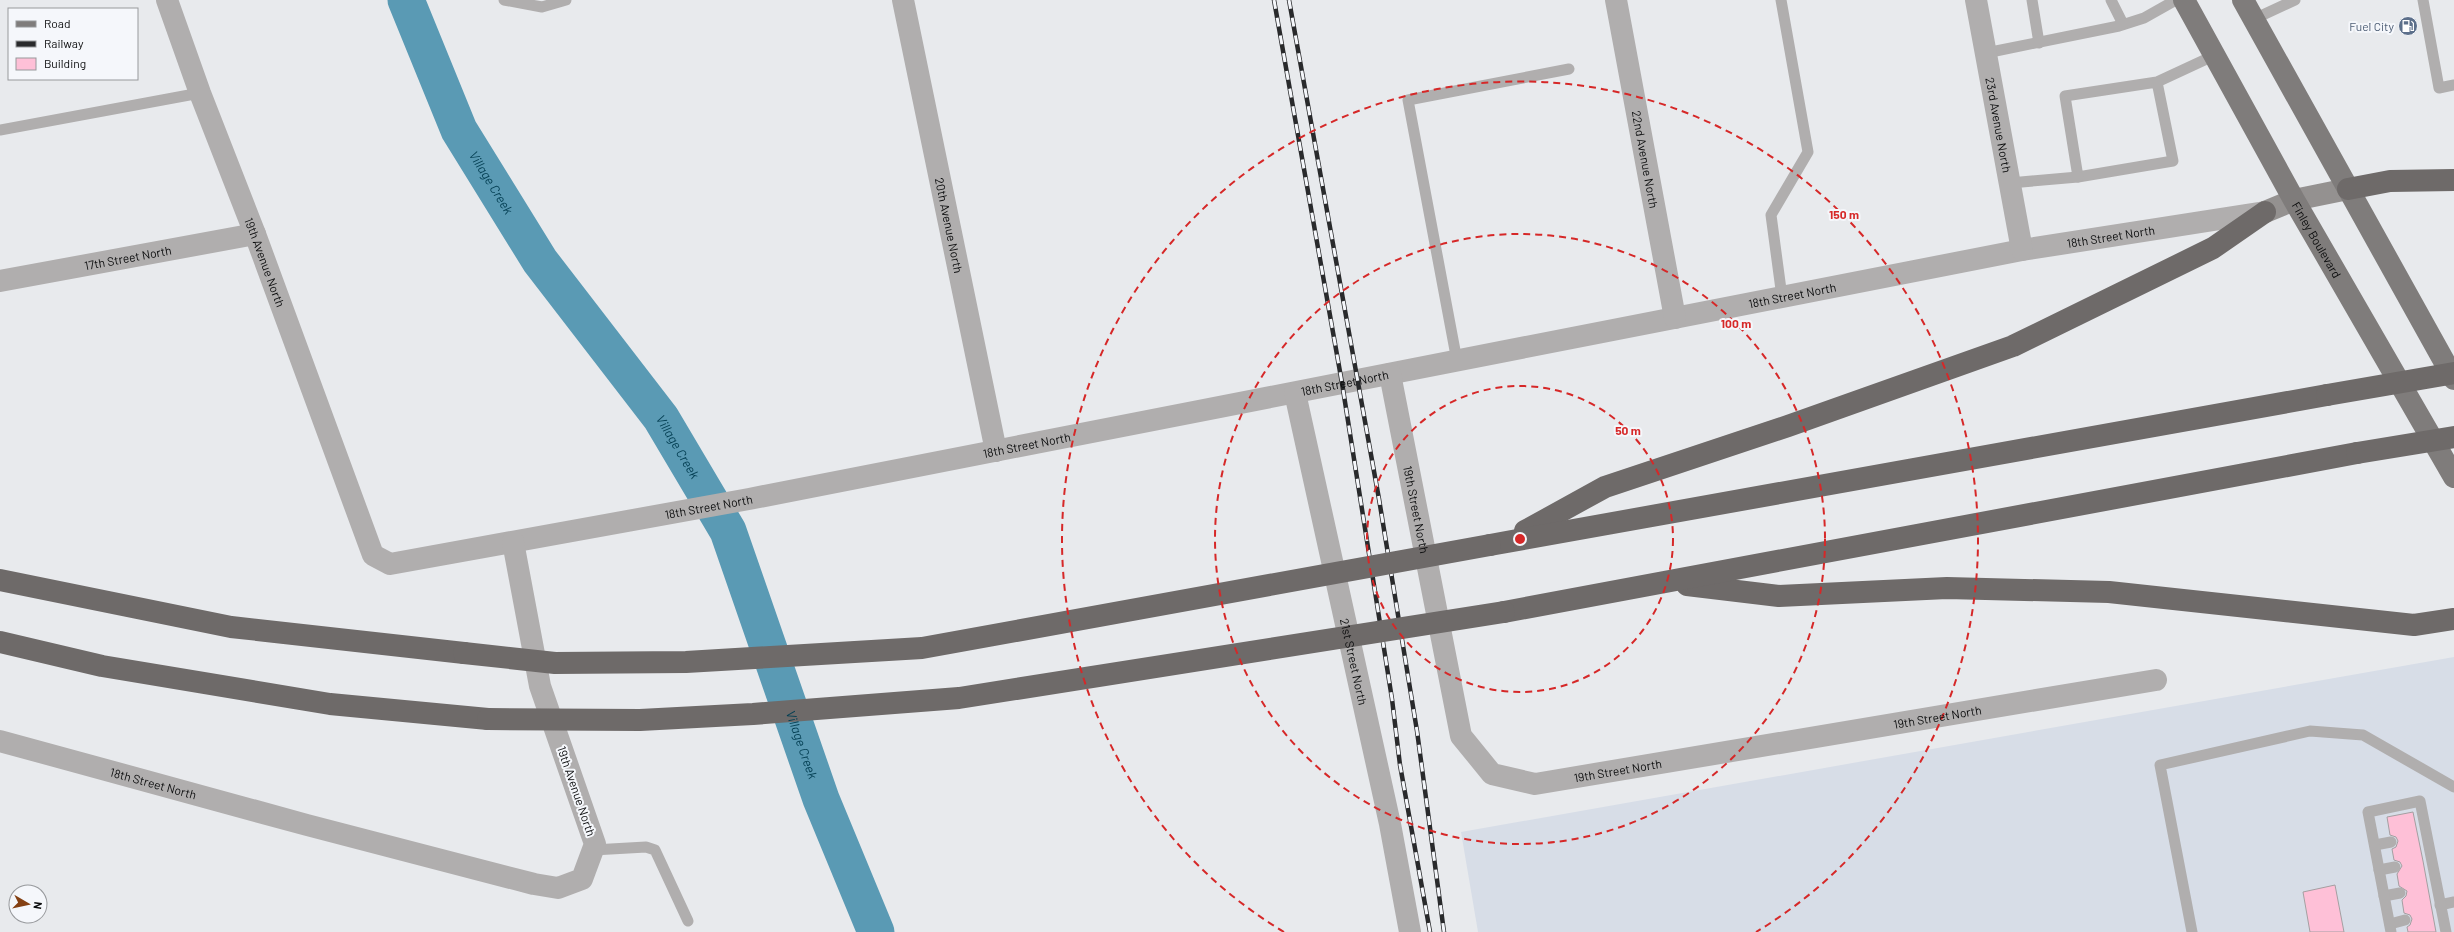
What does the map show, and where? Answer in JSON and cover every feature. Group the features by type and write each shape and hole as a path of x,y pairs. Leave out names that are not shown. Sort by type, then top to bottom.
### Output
{"highway":[{"path":"2348,189 2390,181 2454,180"},
{"path":"1500,542 1605,487 1788,426 2013,346 2213,248 2265,212"},
{"path":"0,580 231,628 555,663 656,662 922,648 1500,542 2454,373"},
{"path":"0,642 102,666 330,704 488,719 640,720 753,714 959,698 1504,612 2357,453 2454,437"},
{"path":"1666,582 1779,596 1947,588 2109,592 2414,625 2454,619"}],"main road":[{"name":"Finley Boulevard","path":"2184,0 2213,56 2294,200 2454,478"},
{"path":"2243,0 2454,379"},
{"name":"18th Street North","path":"2265,212 2294,200 2348,189"}],"street":[{"name":"19th Avenue North","path":"167,0 200,94 255,234 363,524"},
{"name":"20th Avenue North","path":"903,0 996,451"},
{"name":"22nd Avenue North","path":"1616,0 1676,318"},
{"name":"23rd Avenue North","path":"1976,0 2022,250"},
{"name":"18th Street North","path":"363,524 373,555 390,564 749,499 2022,250 2265,212"},
{"name":"17th Street North","path":"0,281 255,234"},
{"name":"19th Street North","path":"1390,374 1461,736 1492,774 1535,784 2156,680"},
{"name":"21st Street North","path":"1294,393 1390,824 1410,932"},
{"name":"19th Avenue North","path":"307,826 534,884 558,888 582,879 596,844 540,686 513,542"},
{"name":"18th Street North","path":"0,741 307,826"}],"lane":[{"path":"504,0 542,7 566,0"},
{"path":"1781,0 1808,152 1771,215 1782,297"},
{"path":"2032,0 2039,43"},
{"path":"2111,0 2123,24"},
{"path":"1986,53 2123,24 2144,18 2176,0"},
{"path":"2254,19 2295,0"},
{"path":"2423,0 2439,88 2454,85"},
{"path":"2078,177 2065,96 2157,82 2213,56"},
{"path":"1457,361 1408,100 1569,69"},
{"path":"2010,183 2078,177 2173,161 2157,82"},
{"path":"0,130 200,94"},
{"path":"2192,932 2160,765 2310,731 2348,733 2363,735 2454,787"},
{"path":"2406,920 2390,928 2368,812 2420,801 2422,835 2432,886 2438,911 2446,932"},
{"path":"2374,845 2391,842"},
{"path":"593,850 646,847 654,850 688,921"},
{"path":"2379,870 2395,867"},
{"path":"2384,896 2400,893"},
{"path":"2438,911 2454,902"}],"shaded area":[{"path":"2454,657 2454,932 1478,932 1461,832"}],"building":[{"path":"2413,812 2436,932 2408,932 2407,927 2410,925 2412,919 2410,915 2404,913 2402,900 2406,896 2407,891 2399,886 2397,874 2402,866 2400,862 2394,860 2392,849 2396,847 2398,841 2396,837 2390,835 2387,817"},
{"path":"2335,885 2344,932 2310,932 2303,892"}],"waterway":[{"name":"Village Creek","path":"406,0 459,130 540,261 661,418 728,531 821,799 876,932"}],"railway":[{"path":"1274,0 1342,383 1392,699 1400,765 1430,932"},
{"path":"1289,0 1379,499 1417,731 1444,932"}],"place":[{"name":"Fuel City","path":"2408,26"}]}
